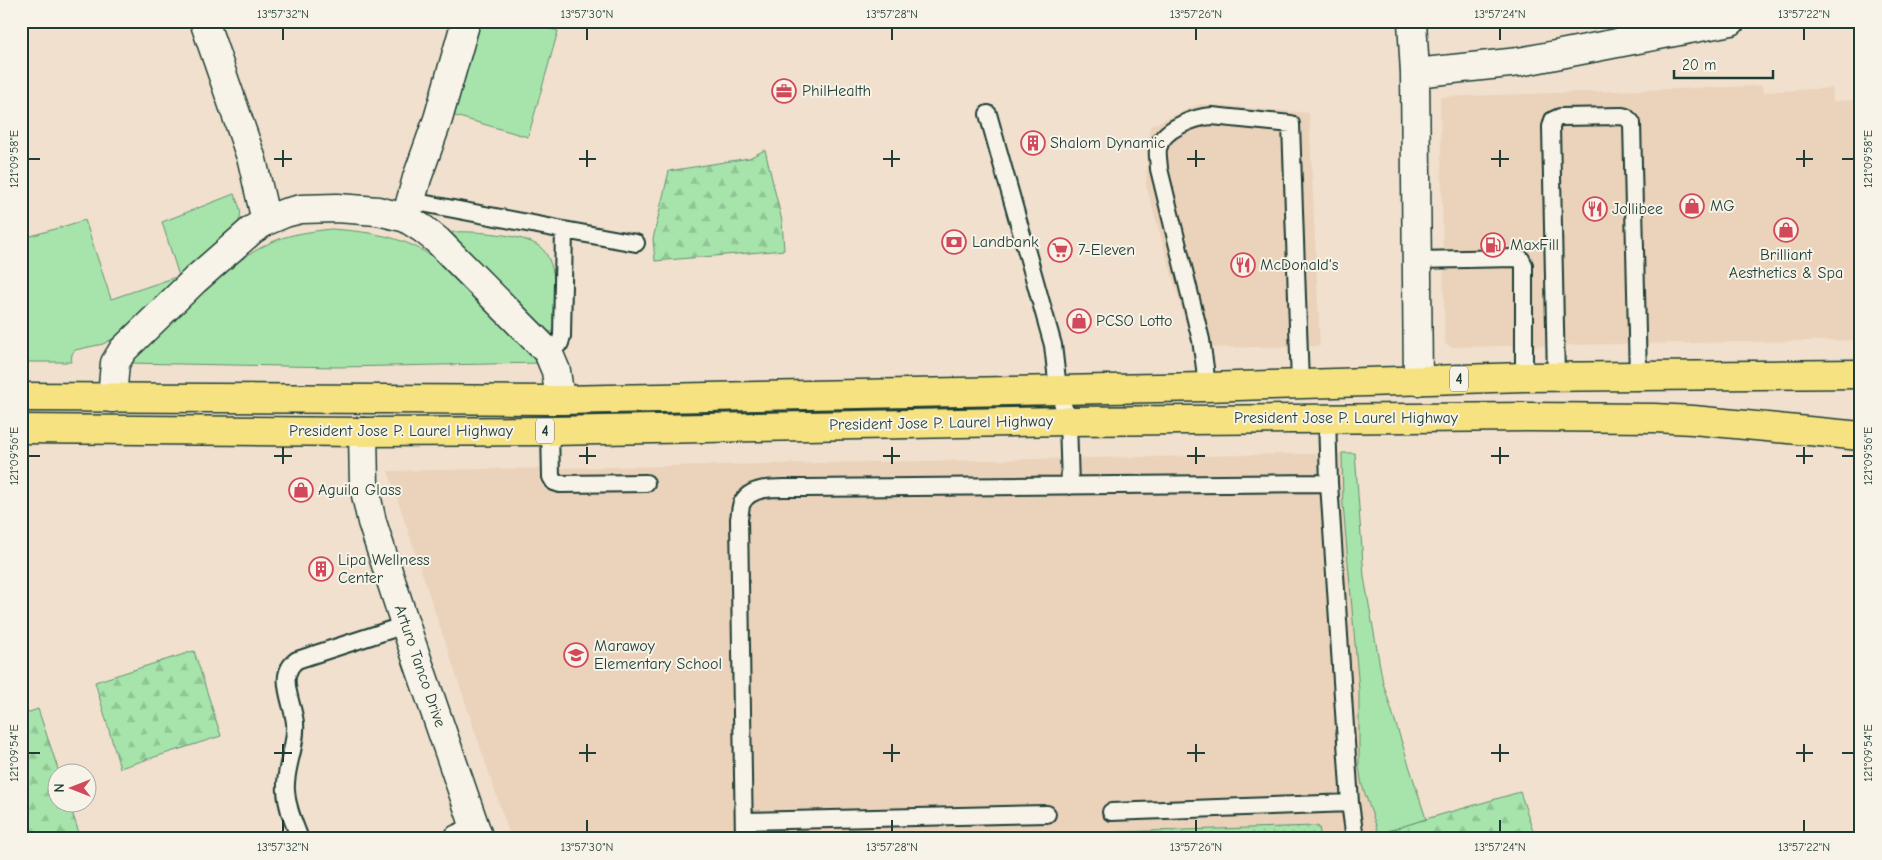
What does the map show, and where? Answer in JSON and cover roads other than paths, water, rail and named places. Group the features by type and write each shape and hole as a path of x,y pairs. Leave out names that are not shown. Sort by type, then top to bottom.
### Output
{"highway":[{"name":"President Jose P. Laurel Highway","path":"21,397 560,400 1206,387 1524,377 1861,374"},
{"name":"President Jose P. Laurel Highway","path":"21,429 363,432 550,431 1068,421 1328,418 1654,418 1754,425 1861,436"}],"street":[{"path":"204,21 252,160 266,221"},
{"path":"409,210 466,21"},
{"path":"1412,21 1415,72 1418,381"},
{"path":"1415,72 1519,62 1731,21"},
{"path":"112,398 115,364 123,350 195,280 252,230 266,221 301,209 409,210"},
{"path":"409,210 423,229 438,241 548,352 556,371 560,400"},
{"name":"Arturo Tanco Drive","path":"363,432 363,470 367,502 471,836"}],"lane":[{"path":"988,114 993,155 1052,345 1058,389 1068,421 1070,486"},
{"path":"1206,387 1201,340 1159,169 1158,148 1165,135 1189,121 1200,117 1212,116 1291,124 1300,384"},
{"path":"1556,377 1551,123 1560,117 1622,116 1629,120 1633,127 1638,376"},
{"path":"409,210 564,230 636,243"},
{"path":"548,352 560,343 562,336 564,230"},
{"path":"1417,260 1521,259 1524,265 1524,377"},
{"path":"1328,418 1328,483 1350,803 1355,837"},
{"path":"550,431 550,470 554,482 560,484 646,483"},
{"path":"744,839 739,519 742,504 752,492 804,488 1328,483"},
{"path":"300,839 290,812 286,792 286,777 295,733 295,721 286,678 287,670 290,664 297,660 405,625"},
{"path":"1111,812 1350,803"},
{"path":"744,821 1047,814"}],"place":[{"name":"PhilHealth","path":"784,91"},
{"name":"Shalom Dynamic","path":"1033,143"},
{"name":"MG","path":"1692,206"},
{"name":"Jollibee","path":"1595,209"},
{"name":"Brilliant Aesthetics & Spa","path":"1786,230"},
{"name":"Landbank","path":"954,242"},
{"name":"MaxFill","path":"1493,245"},
{"name":"7-Eleven","path":"1060,250"},
{"name":"McDonald's","path":"1243,265"},
{"name":"PCSO Lotto","path":"1079,321"},
{"name":"Aguila Glass","path":"301,490"},
{"name":"Lipa Wellness Center","path":"321,569"},
{"name":"Marawoy Elementary School","path":"576,655"}]}
